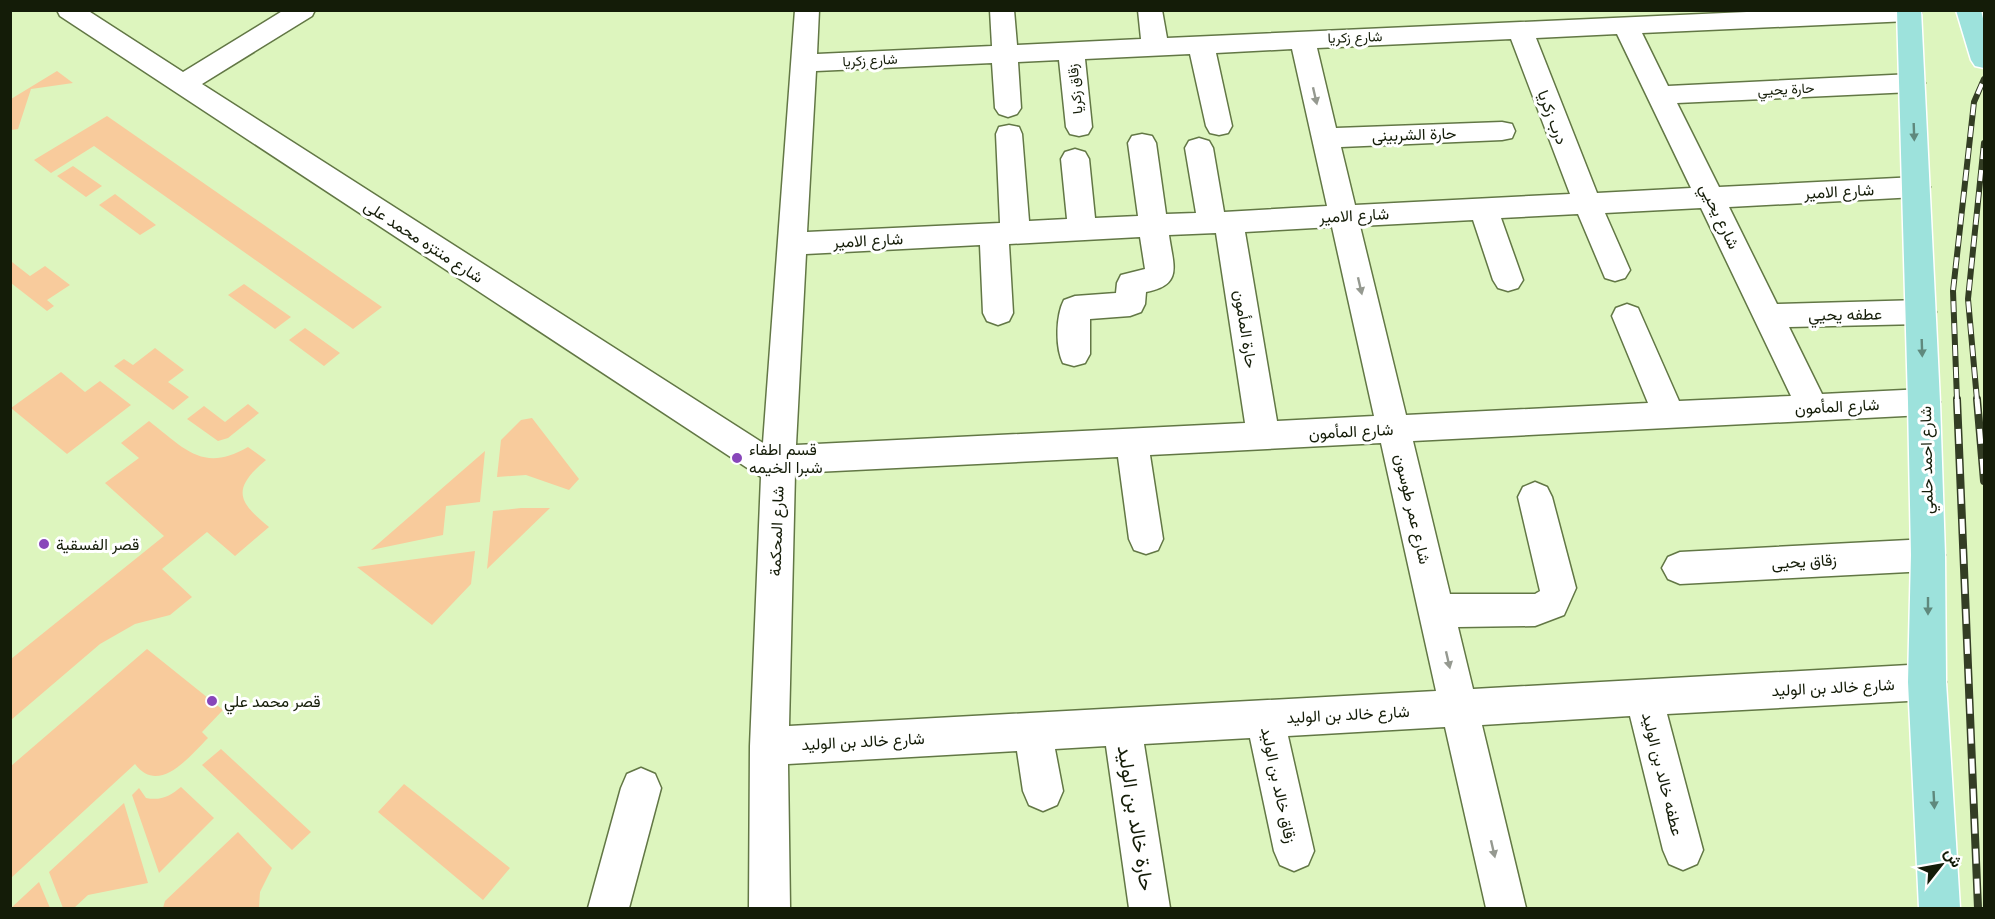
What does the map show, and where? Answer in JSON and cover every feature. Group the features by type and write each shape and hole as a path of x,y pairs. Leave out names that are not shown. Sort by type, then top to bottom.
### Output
{"main road":[{"path":"1968,10 1984,60"},
{"name":"شارع احمد حلمي","path":"1909,12 1924,402 1928,555 1927,682 1940,909"}],"street":[{"name":"شارع منتزه محمد على","path":"69,10 778,465"},
{"path":"182,84 303,10"},
{"name":"شارع المحكمة","path":"770,909 769,746 778,465 807,10"},
{"path":"998,313 1009,121 1002,10"},
{"path":"1150,10 1155,46"},
{"name":"شارع زكريا","path":"802,63 1909,12"},
{"name":"شارع يحيي","path":"1626,26 1813,408"},
{"name":"درب زكريا","path":"1520,30 1587,203 1616,270"},
{"name":"شارع عمر طوسون","path":"1302,39 1506,909"},
{"path":"1201,44 1219,126"},
{"name":"زقاق زكريا","path":"1071,51 1079,128"},
{"name":"حارة يحيي","path":"1660,95 1912,84"},
{"name":"حارة الشربينى","path":"1325,138 1502,131"},
{"path":"1074,354 1075,308 1130,304 1132,284 1159,277 1160,274 1142,143"},
{"name":"حارة المأمون","path":"1199,148 1220,222 1263,436"},
{"path":"1075,159 1082,229"},
{"name":"شارع الامير","path":"791,244 1710,196 1916,188"},
{"path":"1483,208 1508,280"},
{"name":"عطفه يحيي","path":"1768,316 1921,312"},
{"path":"1627,316 1669,415"},
{"name":"شارع المأمون","path":"778,465 1132,442 1924,402"},
{"path":"1132,442 1146,539"},
{"path":"1437,611 1535,610 1549,606 1556,599 1558,588 1534,497"},
{"name":"زقاق يحيى","path":"1680,568 1928,555"},
{"name":"شارع خالد بن الوليد","path":"769,746 1927,682"},
{"name":"عطفه خالد بن الوليد","path":"1644,698 1683,850"},
{"name":"زقاق خالد بن الوليد","path":"1265,718 1294,851"},
{"name":"حارة خالد بن الوليد","path":"1122,727 1150,909"},
{"path":"1033,732 1043,791"},
{"path":"608,909 641,788"}],"shaded area":[{"path":"57,71 73,83 31,89 18,129 11,130 11,99"},
{"path":"107,116 382,307 353,329 94,146 51,173 34,160"},
{"path":"73,166 102,186 86,197 57,176"},
{"path":"115,194 156,225 140,235 99,205"},
{"path":"12,262 30,276 45,266 70,285 47,300 54,306 47,311 11,283"},
{"path":"244,284 291,317 275,329 228,295"},
{"path":"305,328 340,353 324,366 289,340"},
{"path":"155,348 184,370 168,382 189,397 173,410 114,366 124,359 133,365"},
{"path":"61,372 85,392 100,381 131,405 67,454 11,408"},
{"path":"248,404 259,413 228,438 218,441 187,419 204,406 225,422"},
{"path":"532,418 579,479 569,490 526,475 497,477 501,440 521,420"},
{"path":"149,421 173,441 206,458 219,458 248,447 266,460 247,479 243,487 243,495 251,510 269,527 235,556 207,532 162,569 192,597 170,615 135,624 100,644 11,720 11,659 164,536 105,483 139,458 121,443"},
{"path":"485,451 480,502 446,506 443,535 371,550"},
{"path":"550,508 487,569 493,511"},
{"path":"475,551 471,584 432,625 357,567"},
{"path":"147,649 223,710 202,732 208,738 183,763 164,775 154,776 144,773 135,764 11,878 11,766"},
{"path":"221,749 311,832 292,850 202,765"},
{"path":"404,784 510,868 483,900 378,812"},
{"path":"181,787 214,818 159,873 132,795 139,788 146,798 161,798"},
{"path":"124,803 148,883 88,895 74,908 63,908 49,872"},
{"path":"238,832 272,868 260,892 259,908 163,908 165,901"},
{"path":"39,882 50,908 11,908"}],"railway":[{"path":"1957,400 1953,291 1974,102 1984,79"},
{"path":"1977,400 1968,299 1984,143"},
{"path":"1957,399 1978,908"},
{"path":"1977,399 1984,481"}],"place":[{"name":"قسم اطفاء شبرا الخيمه","path":"737,458"},
{"name":"قصر الفسقية","path":"44,544"},
{"name":"قصر محمد علي","path":"212,701"}]}
